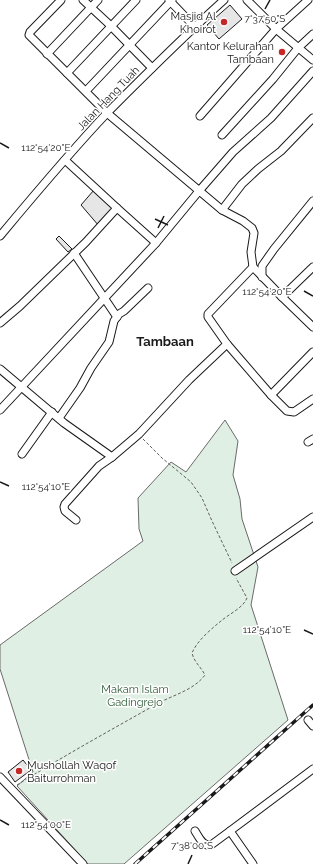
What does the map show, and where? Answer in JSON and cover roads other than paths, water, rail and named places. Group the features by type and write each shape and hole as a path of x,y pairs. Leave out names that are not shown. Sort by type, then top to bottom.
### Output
{"street":[{"path":"61,0 30,32 29,35 31,38 107,113 222,210 243,221 252,228 254,233 251,252 253,268 313,326"},
{"path":"83,0 152,68"},
{"path":"47,54 98,0"},
{"path":"66,73 136,0"},
{"name":"Jalan Hang Tuah","path":"0,236 107,113 224,0"},
{"path":"247,0 276,29 313,60"},
{"path":"200,116 276,29 308,0"},
{"path":"86,91 171,1 195,27"},
{"path":"222,135 273,79 298,48 313,34"},
{"path":"0,410 156,243 199,190 233,152 271,118 313,71"},
{"path":"222,210 242,184 258,169 281,152 313,118"},
{"path":"65,160 156,243"},
{"path":"262,277 262,266 313,201"},
{"path":"0,323 20,306 102,226 117,208"},
{"path":"74,253 117,317"},
{"path":"282,297 313,267"},
{"path":"253,268 208,314 210,322 271,395 288,411 294,412 313,399"},
{"path":"59,418 109,342 112,327 117,317 148,288"},
{"path":"76,520 65,511 65,504 99,466 139,434 189,380 227,344"},
{"path":"271,395 313,352"},
{"path":"0,369 59,418 112,457"},
{"path":"22,454 52,412"},
{"path":"234,571 313,517"},
{"path":"195,831 204,844 208,846 211,845 313,769"},
{"path":"0,777 82,864"},
{"path":"230,831 253,864"}],"railway":[{"path":"135,864 313,705"}],"place":[{"name":"Masjid Al Khoirot","path":"224,22"},
{"name":"Kantor Kelurahan Tambaan","path":"282,52"},
{"name":"Mushollah Waqof Baiturrohman","path":"19,771"}],"district":[{"name":"Tambaan","path":"165,341"}],"park label":[{"name":"Makam Islam Gadingrejo","path":"135,695"}]}
